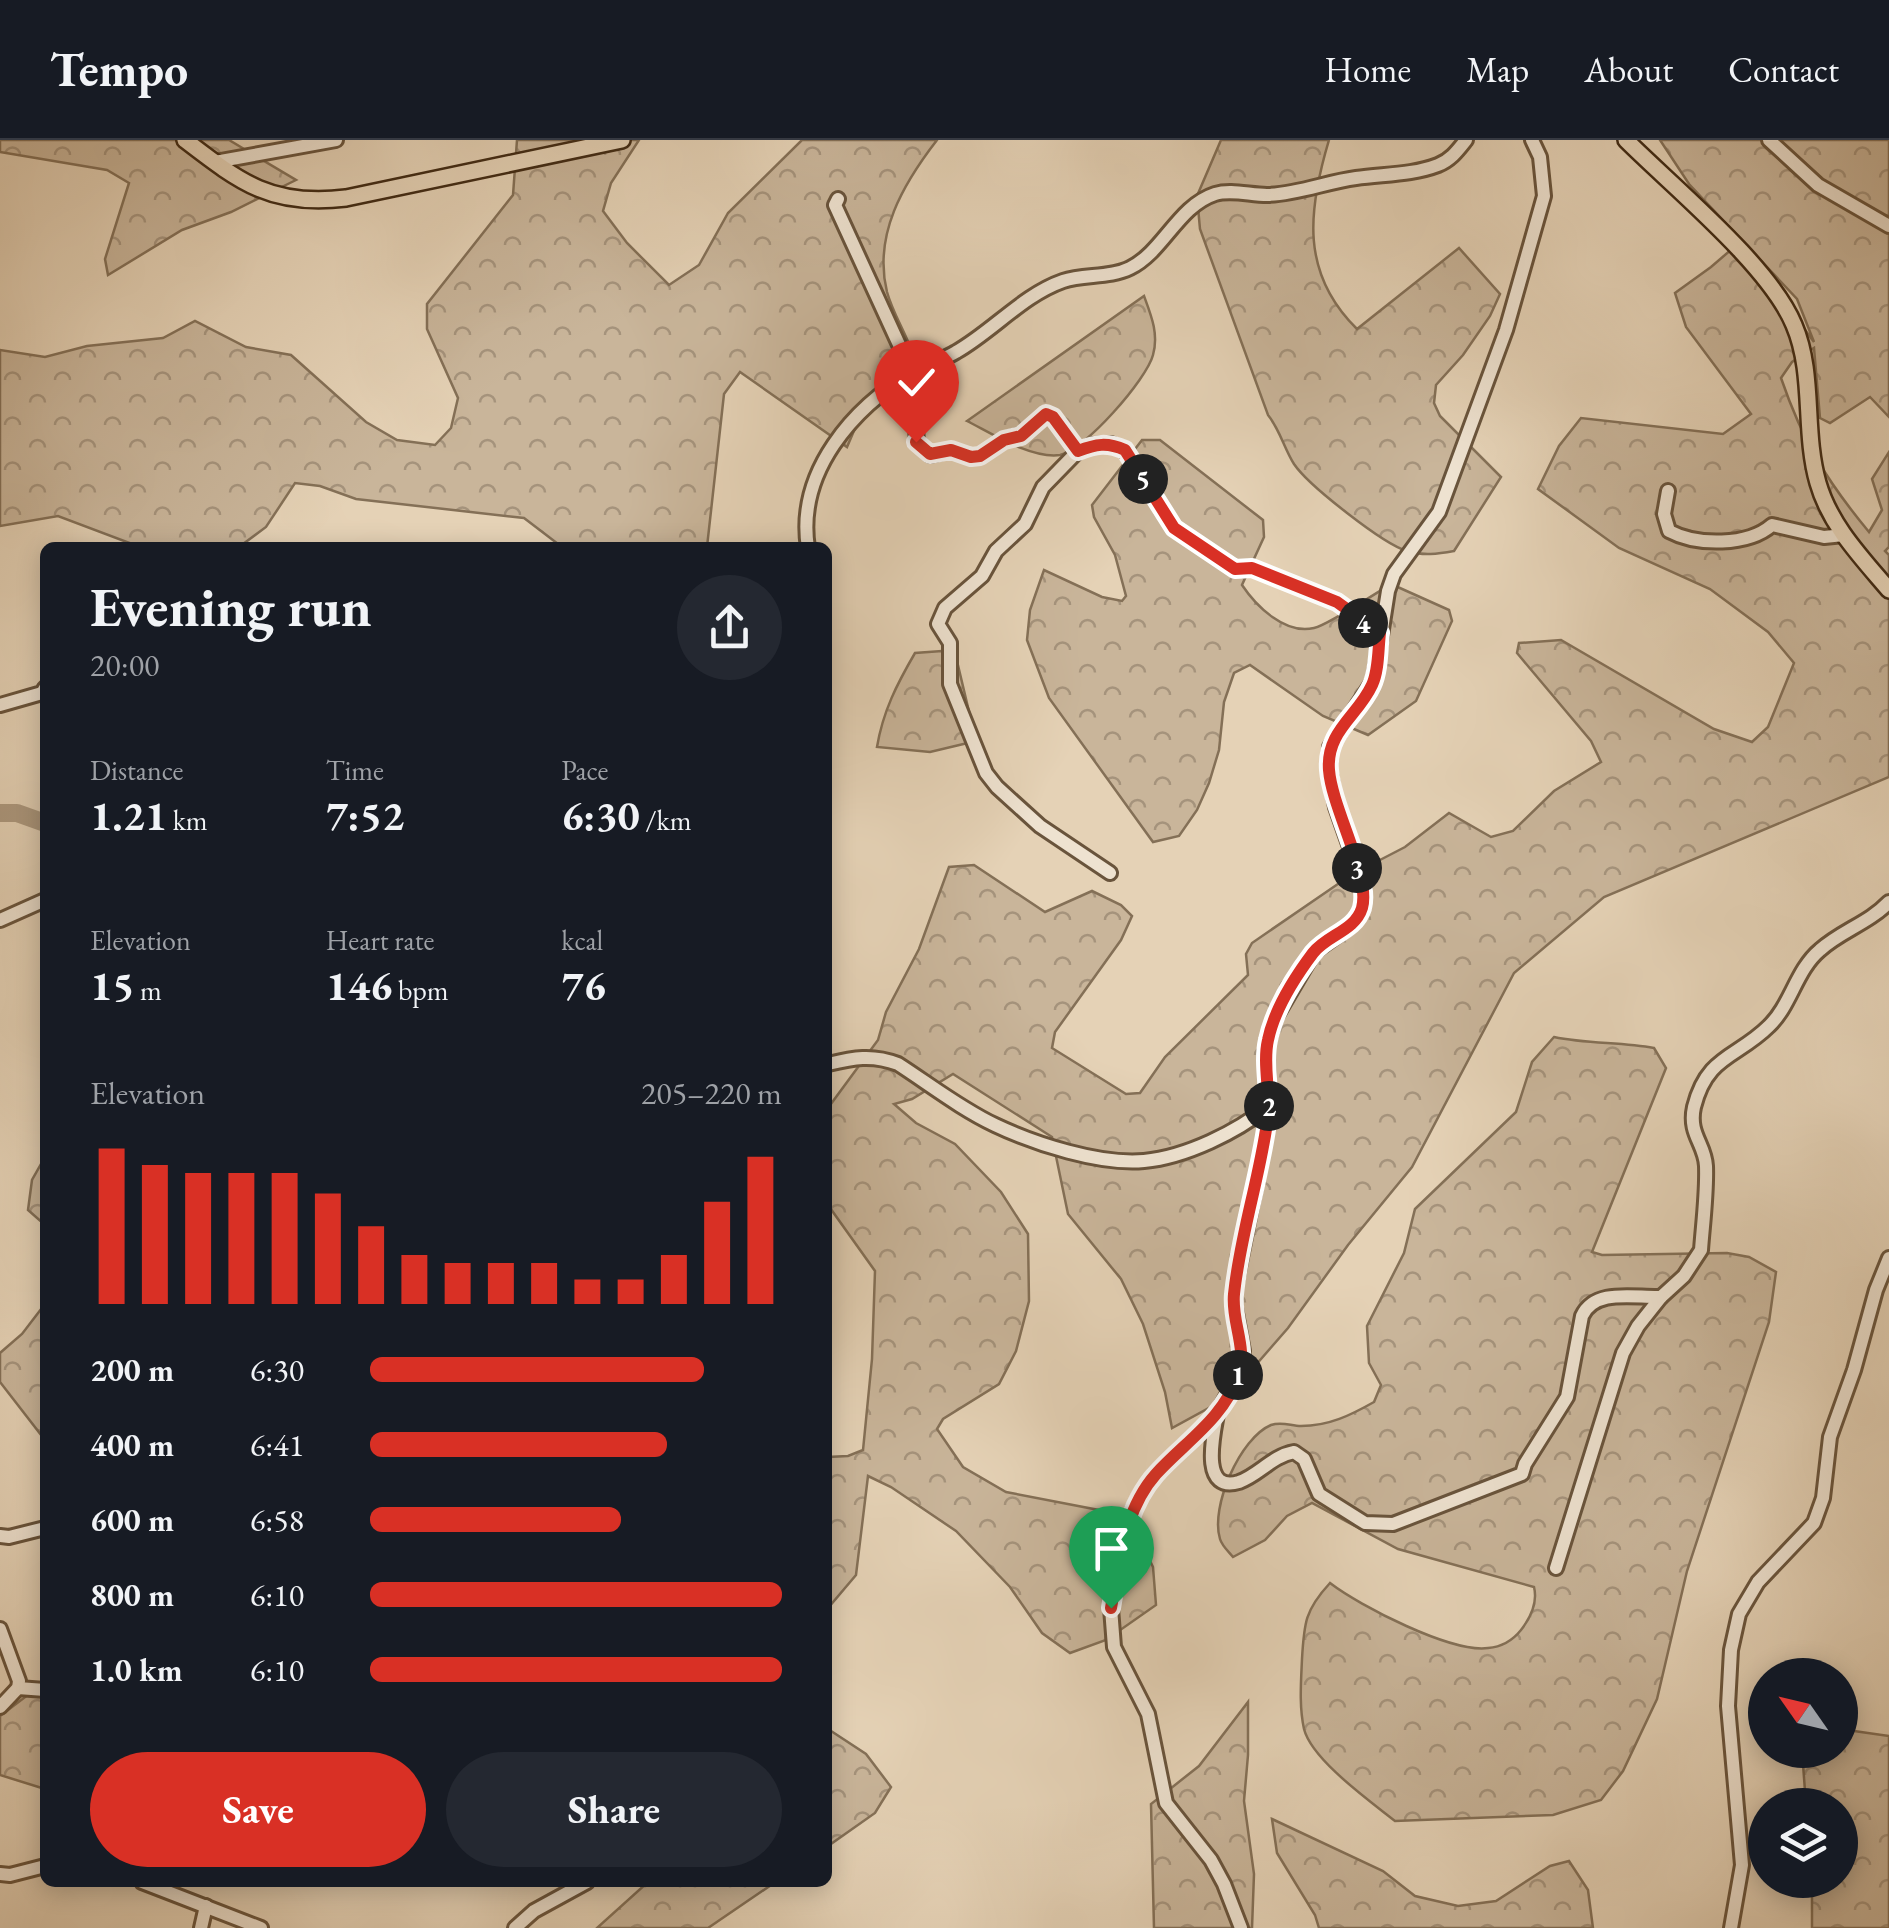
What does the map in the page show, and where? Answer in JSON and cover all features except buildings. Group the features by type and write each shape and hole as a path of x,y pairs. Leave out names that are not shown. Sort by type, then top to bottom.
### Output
{"main road":[{"path":"193,143 266,192 290,200 315,202 622,140"},
{"path":"1626,140 1747,259 1785,306 1796,327 1804,359 1818,482 1844,536 1889,590"}],"street":[{"path":"216,162 336,140"},
{"path":"807,542 808,499 836,438 912,373 956,352 1041,292 1065,280 1126,271 1139,263 1201,200 1217,193 1292,193 1353,178 1429,168 1454,155 1466,140"},
{"path":"1241,1928 1210,1860 1166,1803 1148,1714 1114,1647 1111,1608 1119,1559 1140,1496 1156,1474 1216,1414 1239,1374 1242,1352 1233,1296 1269,1106 1266,1046 1274,1020 1314,952 1349,927 1363,906 1364,888 1336,806 1329,769 1330,747 1374,680 1394,574 1439,512 1506,330 1544,196 1540,157 1532,140"},
{"path":"1769,140 1841,201 1889,226"},
{"path":"838,200 835,206 912,373 916,442 930,454 951,450 980,456 1004,440 1021,436 1046,414 1053,417 1078,451"},
{"path":"1110,873 1040,826 986,773 950,684 950,643 938,624 945,608 982,576 996,551 1025,524 1043,488 1078,451 1111,444 1125,450 1174,528 1235,569 1252,568 1337,602 1380,633"},
{"path":"1668,492 1664,514 1669,531 1679,536 1701,541 1732,540 1772,525 1824,537 1844,536"},
{"path":"0,705 40,694"},
{"path":"0,920 40,902"},
{"path":"1556,1568 1623,1353 1638,1326 1684,1276 1701,1250 1706,1167 1693,1126 1704,1078 1716,1063 1768,1027 1821,948 1862,925 1889,902"},
{"path":"832,1063 860,1057 880,1058 898,1064 993,1124 1073,1152 1126,1161 1146,1161 1181,1152 1248,1123 1269,1106"},
{"path":"1731,1928 1742,1865 1728,1706 1739,1614 1758,1582 1814,1523 1823,1498 1830,1437 1889,1258"},
{"path":"1216,1414 1210,1460 1216,1475 1226,1482 1238,1482 1280,1455 1294,1452 1304,1459 1319,1494 1366,1523 1393,1524 1522,1474 1524,1464 1567,1397 1587,1305 1597,1298 1661,1297"},
{"path":"0,1536 40,1529"},
{"path":"0,1629 18,1681 18,1688 0,1708"},
{"path":"18,1688 40,1690"},
{"path":"0,1874 10,1876 40,1867"},
{"path":"155,1887 261,1928"},
{"path":"515,1928 534,1911 579,1887"},
{"path":"202,1928 206,1906"}],"green space":[{"path":"0,140 229,140 296,180 231,212 182,230 108,275 105,259 129,183 107,170 0,152"},
{"path":"517,140 639,140 611,183 603,211 627,243 669,285 699,265 728,213 802,140 937,140 903,192 884,250 887,292 909,344 856,426 847,447 740,372 724,394 708,542 555,542 524,518 356,499 320,486 295,483 266,527 246,542 127,542 58,516 0,526 0,350 45,357 87,346 163,338 195,321 246,347 291,355 366,422 397,440 435,445 451,428 458,398 427,329 427,304 513,195"},
{"path":"1221,140 1329,140 1317,191 1314,240 1326,286 1357,329 1459,248 1500,294 1463,355 1436,385 1434,403 1440,416 1501,477 1454,551 1419,554 1396,546 1330,499 1294,464 1268,415 1200,229 1197,196"},
{"path":"1660,140 1889,140 1889,417 1870,397 1830,423 1820,418 1814,348 1792,362 1781,378 1817,459 1869,532 1882,510 1872,479 1889,452 1889,547 1885,551 1889,555 1889,777 1604,897 1514,973 1412,1167 1348,1245 1288,1328 1227,1398 1172,1428 1143,1324 1121,1279 1068,1214 1052,1137 953,1074 912,1099 894,1104 916,1123 955,1144 1001,1192 1028,1234 1029,1301 1016,1351 999,1384 943,1419 937,1429 963,1467 1006,1492 1104,1511 1136,1531 1153,1567 1156,1605 1106,1640 1070,1653 1042,1633 1010,1587 956,1531 868,1476 856,1575 832,1603 832,1457 863,1450 875,1271 832,1211 832,1103 878,1040 886,1012 919,949 949,867 974,865 1045,912 1092,891 1121,905 1132,916 1121,940 1055,1032 1052,1048 1126,1094 1140,1093 1165,1057 1248,975 1246,954 1252,943 1351,875 1405,847 1449,813 1491,837 1513,831 1554,791 1601,762 1591,741 1517,653 1519,643 1561,640 1714,729 1752,742 1768,727 1794,663 1768,632 1710,589 1619,548 1538,489 1559,446 1581,418 1723,434 1751,414 1686,327 1675,293 1740,242 1814,342 1797,299 1689,184"},
{"path":"1144,296 1155,340 1148,366 1113,412 1071,451 1060,455 1037,453 967,421"},
{"path":"1142,440 1160,440 1263,520 1264,537 1242,585 1263,610 1282,623 1303,629 1321,626 1391,584 1449,610 1452,621 1416,701 1368,735 1323,716 1250,665 1234,673 1224,702 1219,750 1197,810 1179,836 1153,842 1049,698 1027,640 1030,610 1044,570 1102,597 1122,601 1126,596 1115,555 1094,517 1092,505"},
{"path":"942,651 956,657 976,741 930,752 877,747 892,698 915,653"},
{"path":"1554,1037 1654,1048 1666,1068 1592,1252 1727,1253 1749,1257 1776,1272 1769,1322 1687,1571 1657,1699 1623,1771 1601,1800 1553,1815 1395,1821 1318,1754 1304,1729 1304,1636 1315,1601 1330,1583 1362,1604 1430,1636 1472,1648 1488,1648 1506,1642 1521,1630 1533,1610 1534,1587 1398,1549 1312,1503 1287,1516 1265,1540 1233,1557 1220,1539 1219,1510 1230,1475 1259,1432 1275,1424 1311,1426 1330,1422 1374,1402 1381,1385 1369,1363 1367,1326 1404,1253 1415,1209 1516,1112 1532,1062"},
{"path":"40,1166 40,1221 28,1210 32,1180"},
{"path":"40,1311 40,1434 0,1382 0,1353"},
{"path":"40,1686 40,1787 0,1775 0,1716"},
{"path":"1248,1702 1244,1801 1254,1874 1252,1928 1154,1928 1151,1804 1199,1766"},
{"path":"832,1732 866,1754 891,1787 875,1813 832,1843"},
{"path":"1858,1732 1889,1736 1889,1928 1812,1928 1812,1898 1858,1898 1858,1788 1805,1788 1803,1768 1858,1768"},
{"path":"1272,1819 1383,1871 1415,1896 1458,1906 1496,1901 1550,1866 1569,1861 1588,1890 1593,1928 1319,1928 1277,1853"},
{"path":"642,1887 768,1887 708,1928 597,1928"}],"waterway":[{"path":"0,813 17,813 40,821"}],"route":[{"path":"916,442 930,454 951,450 980,456 1004,440 1021,436 1046,414 1053,417 1078,451 1111,444 1125,450 1174,528 1235,569 1252,568 1337,602 1380,633 1374,680 1330,747 1329,769 1336,806 1364,888 1363,906 1349,927 1314,952 1274,1020 1266,1046 1268,1122 1233,1296 1242,1352 1239,1374 1216,1414 1156,1474 1140,1496 1119,1559 1111,1608"}]}
